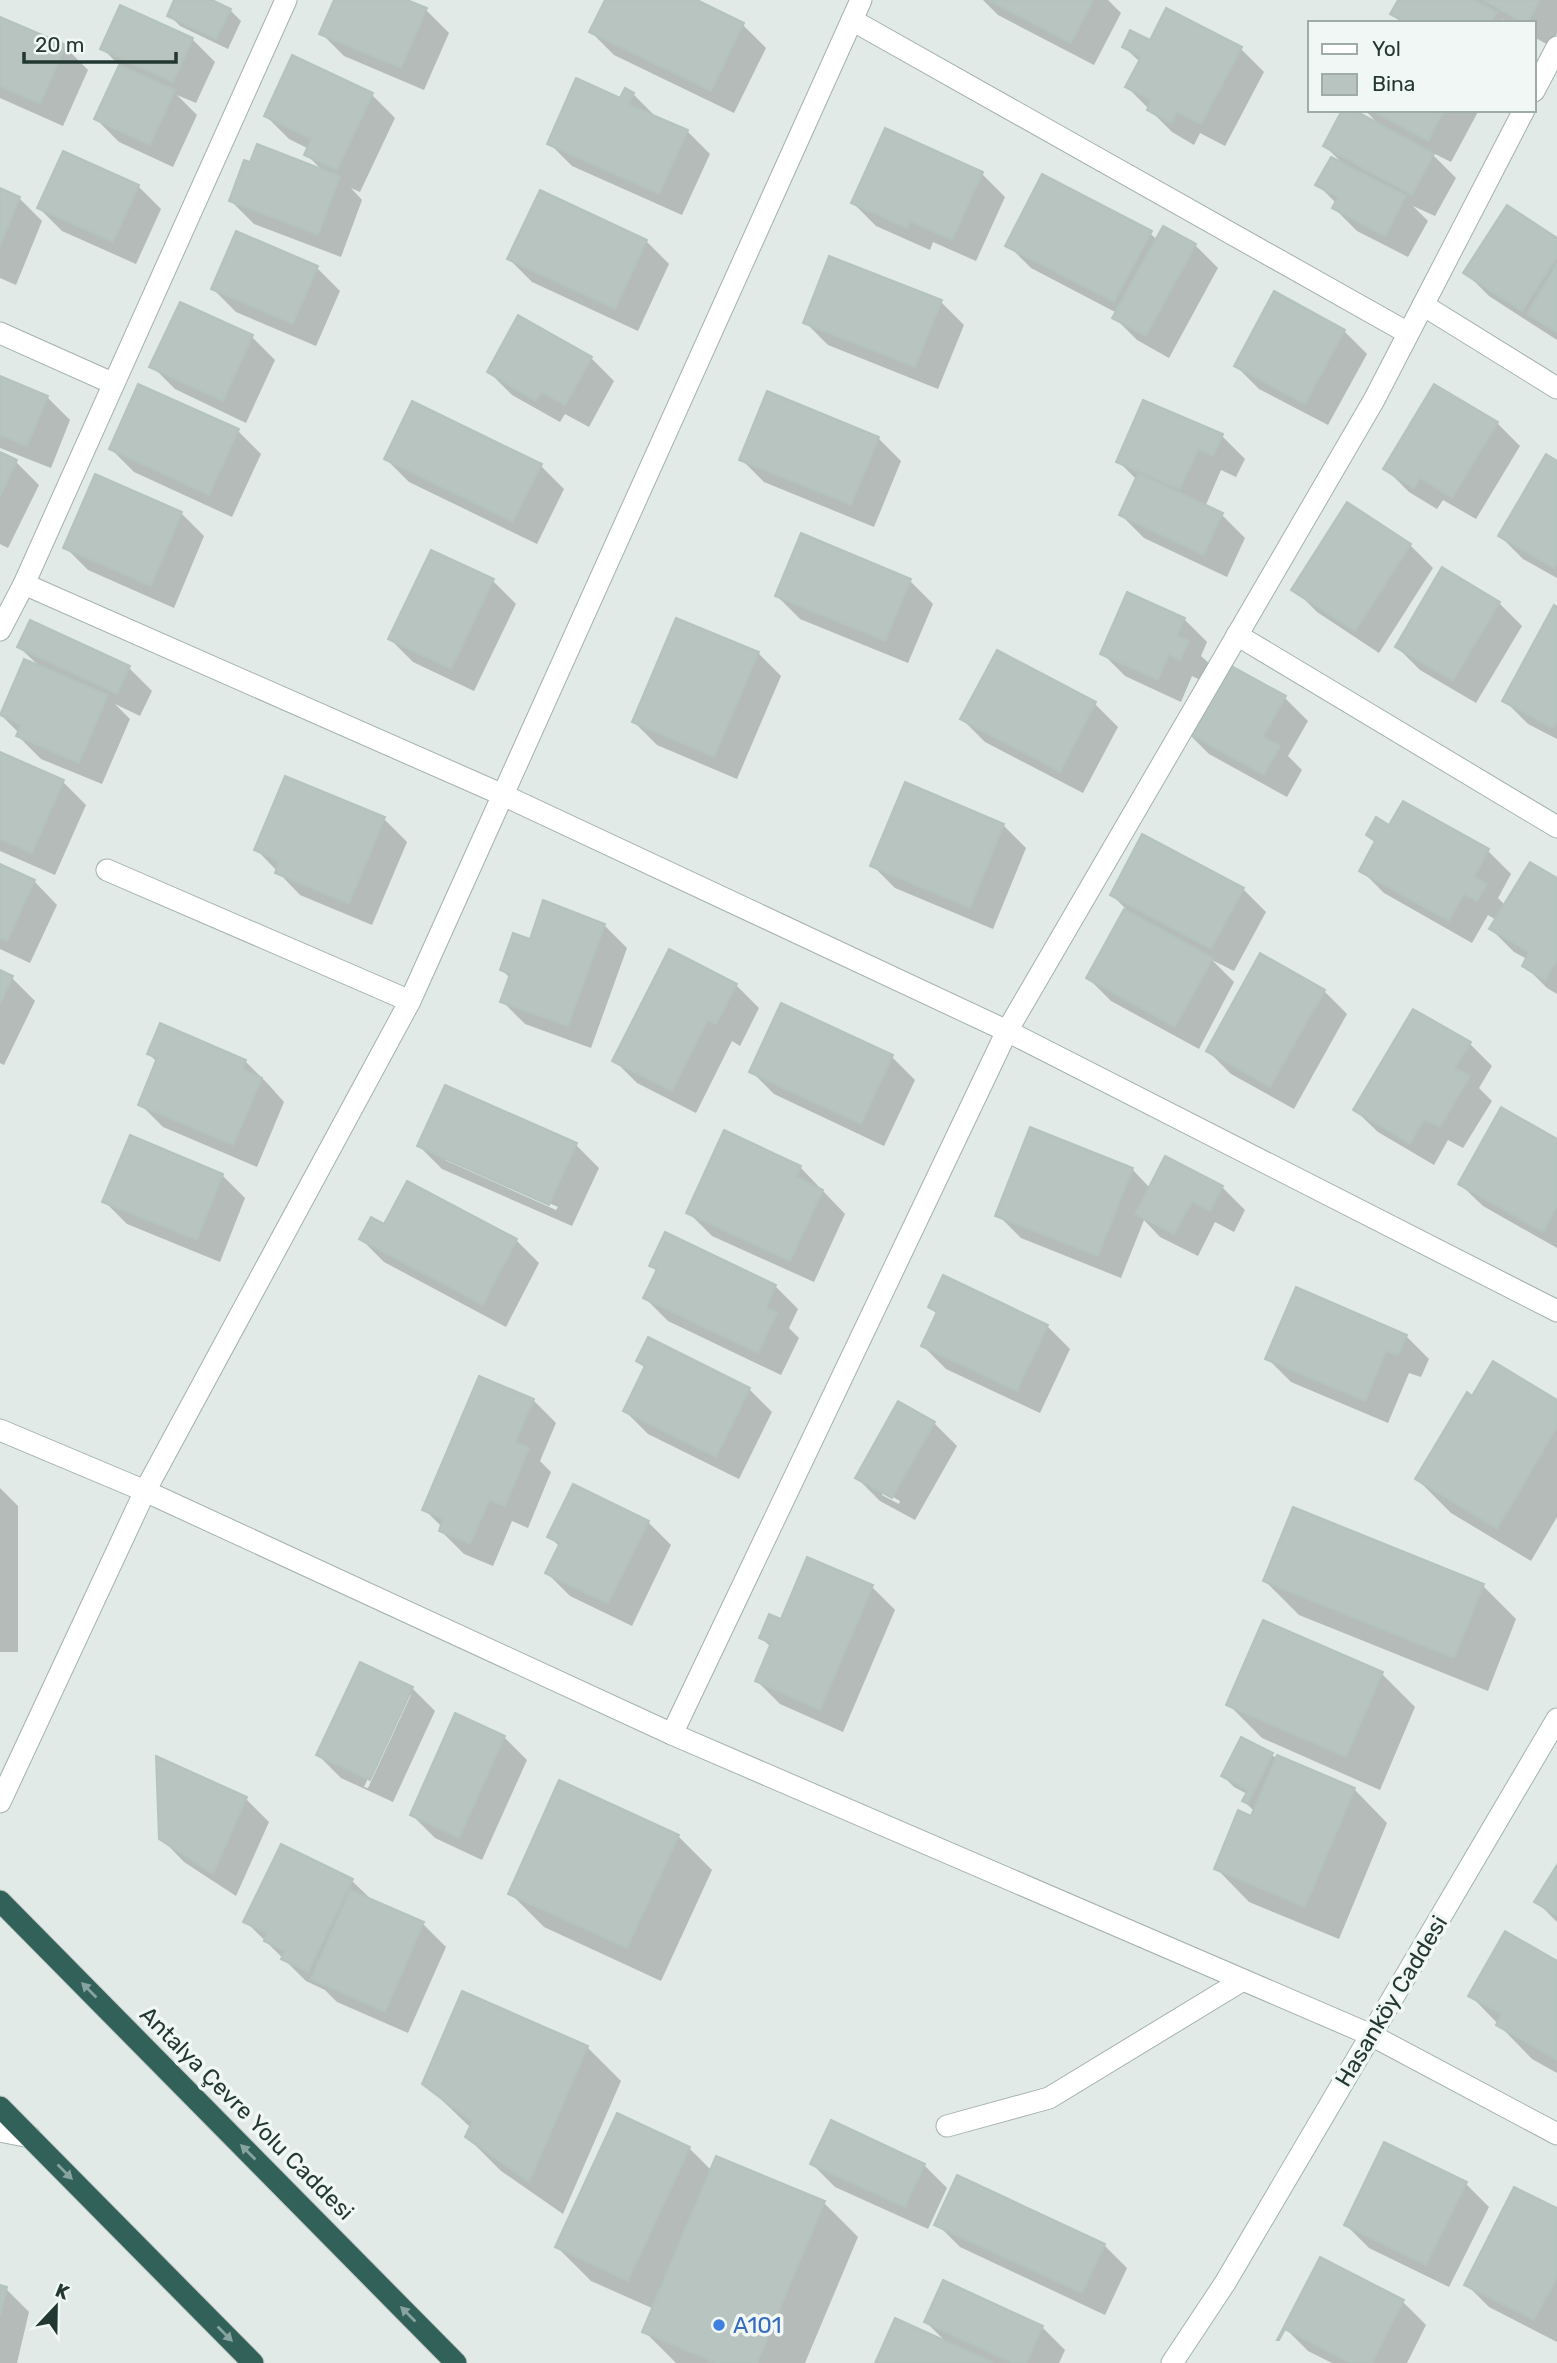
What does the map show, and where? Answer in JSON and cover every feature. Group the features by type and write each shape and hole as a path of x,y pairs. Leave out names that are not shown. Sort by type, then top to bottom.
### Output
{"highway":[{"name":"Antalya Çevre Yolu Caddesi","path":"0,1900 456,2363"},
{"path":"0,2106 253,2363"}],"street":[{"path":"0,630 24,583 286,0"},
{"path":"0,1802 145,1491 410,1001 861,0"},
{"path":"852,20 1408,333"},
{"path":"1536,87 1557,47"},
{"path":"672,1734 1007,1031 1374,400 1523,112"},
{"path":"1423,305 1557,388"},
{"path":"0,333 112,383"},
{"path":"24,583 503,796 1007,1031 1557,1311"},
{"path":"1237,635 1557,827"},
{"path":"107,870 410,1001"},
{"path":"0,1430 145,1491 672,1734 1371,2035 1557,2134"},
{"name":"Hasanköy Caddesi","path":"1224,2283 1557,1719"},
{"path":"947,2126 1049,2098 1243,1980"},
{"path":"0,2131 30,2137"},
{"path":"1172,2363 1224,2283"},
{"path":"1186,2363 1224,2283"}],"building":[{"path":"174,0 212,0 231,9 216,39 167,16"},
{"path":"334,0 407,0 427,8 401,68 319,34"},
{"path":"605,0 697,0 744,23 711,91 589,32"},
{"path":"988,0 1093,0 1071,43"},
{"path":"1398,0 1473,0 1497,12 1492,21 1403,21 1390,14"},
{"path":"1484,0 1540,0 1528,21 1520,21"},
{"path":"120,5 193,38 173,82 100,49"},
{"path":"1166,8 1242,47 1201,124 1177,112 1171,123 1147,110 1151,100 1125,87 1141,57 1122,47 1130,30 1150,40"},
{"path":"0,17 66,45 40,104 0,86"},
{"path":"292,55 373,93 337,170 304,155 311,139 264,116"},
{"path":"119,65 175,90 150,145 94,119"},
{"path":"576,78 620,98 625,88 634,93 629,105 688,130 659,194 547,144"},
{"path":"1341,112 1358,112 1434,154 1412,195 1323,146"},
{"path":"1375,112 1443,112 1428,141"},
{"path":"885,128 983,172 952,240 910,221 907,228 851,203"},
{"path":"257,144 340,176 318,235 229,201 244,160 250,162"},
{"path":"63,151 139,185 113,242 37,208"},
{"path":"1331,157 1406,196 1385,236 1332,208 1338,197 1315,185"},
{"path":"1042,174 1152,231 1114,302 1005,246"},
{"path":"0,188 20,197 0,246"},
{"path":"540,190 647,240 615,309 507,259"},
{"path":"1507,205 1557,238 1557,257 1522,311 1463,273"},
{"path":"1163,226 1196,244 1146,336 1112,318"},
{"path":"236,231 318,266 293,324 211,289"},
{"path":"829,256 942,300 915,367 803,323"},
{"path":"1557,264 1557,332 1527,314"},
{"path":"1274,291 1345,330 1305,404 1234,366"},
{"path":"180,302 253,335 223,401 149,367"},
{"path":"518,315 592,357 565,405 541,392 536,401 487,372"},
{"path":"0,376 48,396 27,446 0,435"},
{"path":"138,384 239,429 209,495 109,449"},
{"path":"1434,384 1498,422 1452,498 1420,478 1414,488 1383,469"},
{"path":"767,391 879,437 851,505 739,460"},
{"path":"1143,400 1223,434 1213,456 1198,449 1180,489 1116,462"},
{"path":"412,401 542,464 513,522 384,459"},
{"path":"0,452 17,460 0,496"},
{"path":"1546,454 1557,461 1557,562 1554,568 1498,536"},
{"path":"1138,473 1223,513 1203,555 1119,515"},
{"path":"95,474 182,512 151,586 63,548"},
{"path":"1347,502 1411,544 1355,631 1291,590"},
{"path":"801,533 911,579 885,641 775,596"},
{"path":"431,550 494,579 451,669 388,639"},
{"path":"1442,567 1500,602 1453,681 1395,647"},
{"path":"1127,592 1185,618 1177,635 1189,641 1180,660 1169,654 1158,680 1100,654"},
{"path":"1554,605 1557,607 1557,722 1553,728 1502,701"},
{"path":"676,618 759,652 714,757 632,722"},
{"path":"30,620 130,666 117,694 17,647"},
{"path":"997,650 1096,702 1060,772 960,719"},
{"path":"24,659 108,695 79,763 16,736 21,725 0,715"},
{"path":"1222,661 1286,696 1263,737 1280,746 1264,775 1184,731"},
{"path":"0,752 64,780 32,853 0,839"},
{"path":"285,776 385,817 349,904 275,873 279,861 254,850"},
{"path":"905,782 1004,824 970,908 870,866"},
{"path":"1403,801 1489,849 1474,877 1487,884 1477,901 1464,894 1449,921 1359,871 1375,841 1366,835 1376,817 1389,825"},
{"path":"1142,834 1244,888 1211,949 1110,895"},
{"path":"1530,862 1557,878 1557,960 1545,980 1522,966 1529,952 1489,929"},
{"path":"0,864 35,880 7,941 0,938"},
{"path":"543,900 605,924 568,1026 500,1002 510,974 500,970 513,933 530,939"},
{"path":"1124,909 1213,958 1175,1027 1086,978"},
{"path":"669,949 737,984 716,1024 708,1020 672,1091 612,1061"},
{"path":"1260,953 1325,990 1270,1087 1206,1051"},
{"path":"0,970 13,976 0,1004"},
{"path":"781,1003 893,1055 861,1124 749,1072"},
{"path":"1413,1009 1471,1042 1455,1068 1470,1076 1440,1127 1424,1119 1410,1144 1353,1110"},
{"path":"160,1023 246,1060 243,1069 262,1078 233,1145 138,1105 157,1058 147,1054"},
{"path":"445,1085 577,1143 549,1205 417,1146"},
{"path":"1501,1107 1557,1139 1557,1206 1543,1232 1458,1184"},
{"path":"1030,1127 1133,1168 1098,1256 995,1216"},
{"path":"724,1130 801,1166 796,1177 823,1190 790,1261 686,1213"},
{"path":"130,1135 223,1174 197,1240 102,1202"},
{"path":"1165,1156 1223,1186 1210,1211 1192,1201 1174,1234 1135,1214"},
{"path":"407,1181 517,1239 483,1305 359,1239 371,1217 384,1224"},
{"path":"665,1232 776,1285 766,1308 777,1313 758,1353 643,1298 657,1269 649,1266"},
{"path":"943,1275 1048,1325 1017,1391 921,1346 937,1312 928,1307"},
{"path":"1296,1287 1407,1335 1398,1355 1386,1351 1365,1401 1265,1359"},
{"path":"648,1337 750,1388 716,1457 623,1411 645,1366 636,1361"},
{"path":"1493,1361 1557,1400 1557,1427 1497,1529 1415,1479 1467,1392 1472,1396"},
{"path":"479,1376 534,1399 515,1442 529,1448 505,1506 489,1500 470,1544 439,1531 443,1519 422,1510"},
{"path":"898,1401 935,1422 892,1498 855,1478"},
{"path":"573,1484 649,1521 608,1604 545,1573 560,1543 547,1537"},
{"path":"1293,1507 1484,1584 1454,1658 1263,1581"},
{"path":"807,1557 873,1585 820,1710 755,1681 771,1643 759,1638 769,1614 781,1619"},
{"path":"1263,1620 1383,1672 1346,1757 1226,1705"},
{"path":"360,1662 413,1687 370,1780 316,1755"},
{"path":"455,1713 505,1736 459,1838 410,1815"},
{"path":"1241,1737 1273,1753 1248,1804 1242,1801 1248,1790 1221,1776"},
{"path":"1277,1755 1355,1788 1305,1907 1214,1869 1238,1810 1251,1816"},
{"path":"156,1756 247,1797 213,1874 159,1839"},
{"path":"559,1780 679,1835 627,1948 508,1894"},
{"path":"281,1844 353,1879 308,1972 281,1959 285,1951 264,1941 267,1933 243,1922"},
{"path":"1557,1865 1557,1915 1534,1902"},
{"path":"350,1890 424,1922 385,2012 311,1979"},
{"path":"1505,1931 1557,1961 1557,2060 1496,2025 1502,2014 1468,1996"},
{"path":"462,1991 588,2046 529,2182 465,2137 472,2122 422,2084"},
{"path":"617,2113 690,2147 628,2281 555,2247"},
{"path":"831,2120 925,2164 905,2207 810,2164"},
{"path":"1384,2142 1467,2182 1426,2265 1344,2225"},
{"path":"716,2156 825,2201 757,2363 717,2363 642,2332"},
{"path":"957,2175 1105,2244 1082,2293 934,2225"},
{"path":"1514,2187 1557,2208 1557,2277 1534,2320 1464,2285"},
{"path":"1320,2257 1404,2300 1372,2363 1351,2363 1285,2329 1277,2340"},
{"path":"943,2280 1043,2326 1026,2363 1013,2363 924,2322"},
{"path":"0,2285 7,2287 0,2316"},
{"path":"895,2318 994,2363 875,2363"}],"place":[{"name":"A101","path":"719,2325"}]}
